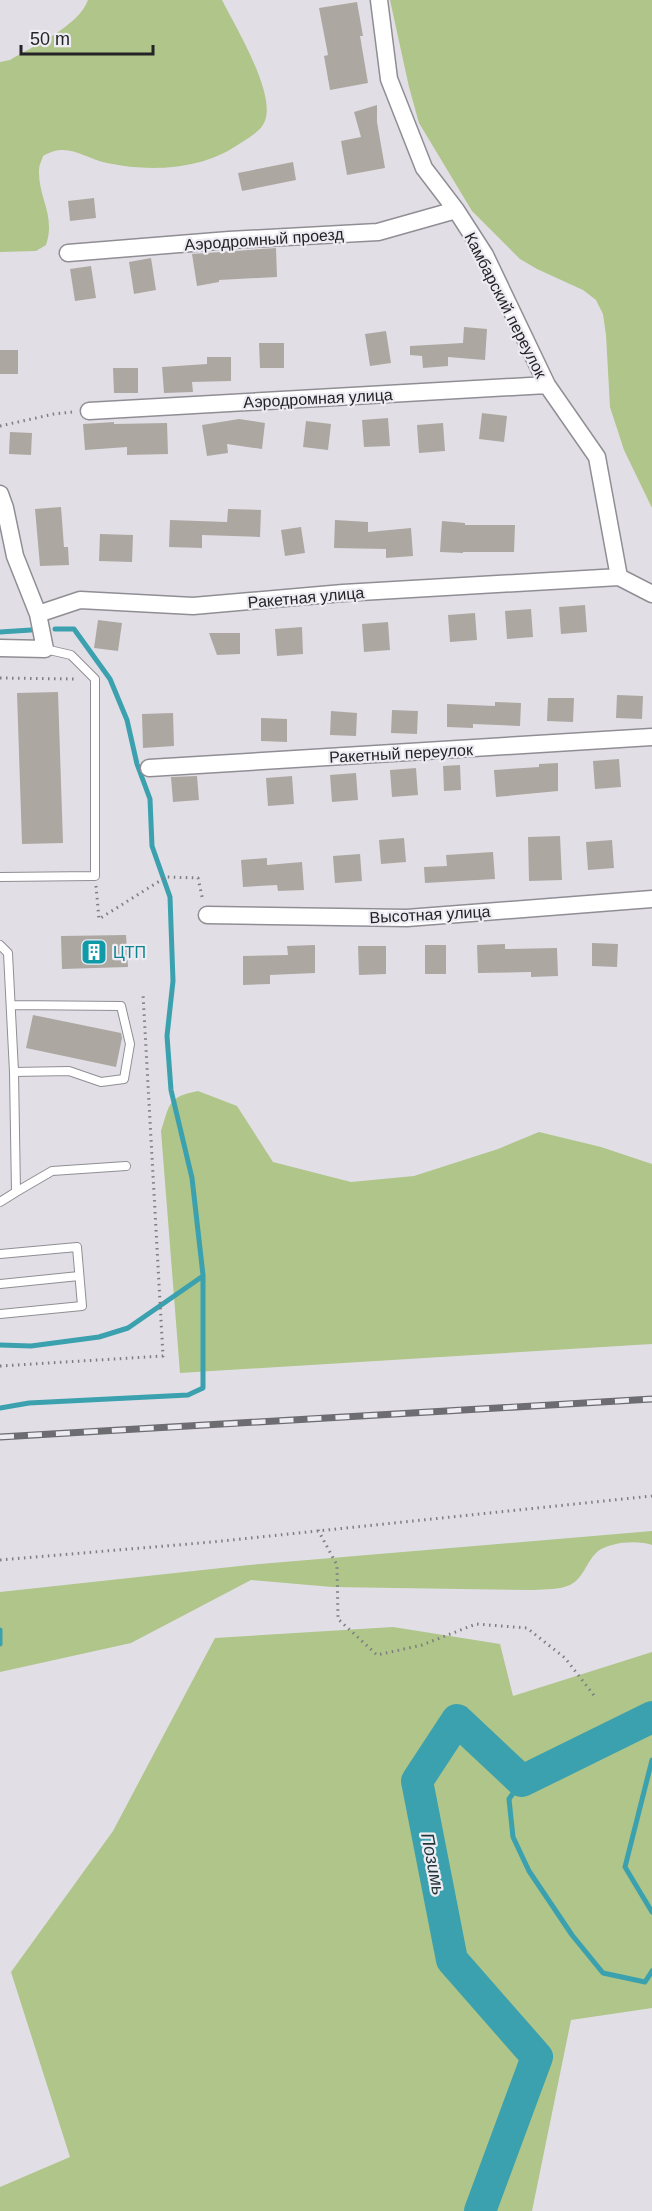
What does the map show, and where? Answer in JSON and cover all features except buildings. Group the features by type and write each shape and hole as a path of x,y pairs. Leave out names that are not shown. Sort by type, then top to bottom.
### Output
{"street":[{"name":"Камбарский переулок","path":"380,0 388,79 424,168 456,210 485,255 547,385 597,457 619,577"},
{"name":"Аэродромный проезд","path":"68,253 229,240 378,232 456,210"},
{"name":"Аэродромная улица","path":"89,411 547,385"},
{"path":"0,494 15,556 38,614 45,649 0,648"},
{"path":"619,577 652,594"},
{"name":"Ракетная улица","path":"38,614 80,600 193,606 343,593 619,577"},
{"name":"Ракетный переулок","path":"149,768 652,737"},
{"name":"Высотная улица","path":"207,915 407,918 652,899"}],"lane":[{"path":"0,878 95,876 95,679 72,655 45,649"},
{"path":"0,945 8,952 14,1072 16,1192"},
{"path":"11,1005 121,1006 130,1044 124,1079 101,1082 69,1071 14,1072"},
{"path":"0,1202 52,1171 126,1166"},
{"path":"0,1254 77,1247 82,1306 0,1314"},
{"path":"0,1284 80,1276"}],"path":[{"path":"0,426 54,414"},
{"path":"0,678 95,679"},
{"path":"95,876 99,920 166,878 198,878 207,915"},
{"path":"0,1366 163,1356 143,994"},
{"path":"0,1560 212,1542 652,1496"},
{"path":"318,1530 337,1565 338,1618 377,1655 422,1645 476,1624 527,1628 565,1658 596,1698"}],"green space":[{"path":"88,0 222,0 245,43 260,79 267,111 264,123 252,136 222,154 207,160 174,167 123,166 98,161 68,150 60,150 43,156 39,180 48,215 49,234 46,245 36,251 0,252 0,62 10,60 65,27 83,9"},
{"path":"390,0 652,0 652,508 624,450 610,407 606,335 603,314 596,300 583,290 520,259 472,211 419,123"},
{"path":"198,1091 237,1106 273,1162 351,1182 414,1176 498,1149 539,1132 601,1147 652,1164 652,1344 180,1373 161,1131 166,1114 175,1099"},
{"path":"652,1531 652,1545 624,1543 602,1549 593,1556 575,1582 557,1589 332,1587 251,1580 131,1643 0,1672 0,1592 249,1565"},
{"path":"393,1627 500,1644 513,1696 652,1652 652,2008 571,2020 532,2211 0,2211 0,2187 70,2157 11,1972 113,1831 215,1638"}],"waterway":[{"path":"0,1408 29,1403 188,1395 203,1388 203,1275 192,1178 171,1090 167,1036 173,981 170,897 152,846 150,799 137,764 127,720 110,679 74,629 55,629"},
{"path":"0,632 31,630"},
{"path":"0,1345 31,1346 99,1337 128,1328 203,1276"},
{"path":"0,1630 0,1644"},
{"name":"Позимь","path":"480,2211 537,2057 452,1960 417,1781 457,1720 522,1781 652,1717"},
{"path":"652,1760 625,1867 652,1912"},
{"path":"522,1781 509,1799 513,1837 529,1871 572,1935 603,1973 645,1982 652,1971"}],"railway":[{"path":"0,1437 652,1399"}],"place":[{"name":"ЦТП","path":"94,952"}]}
